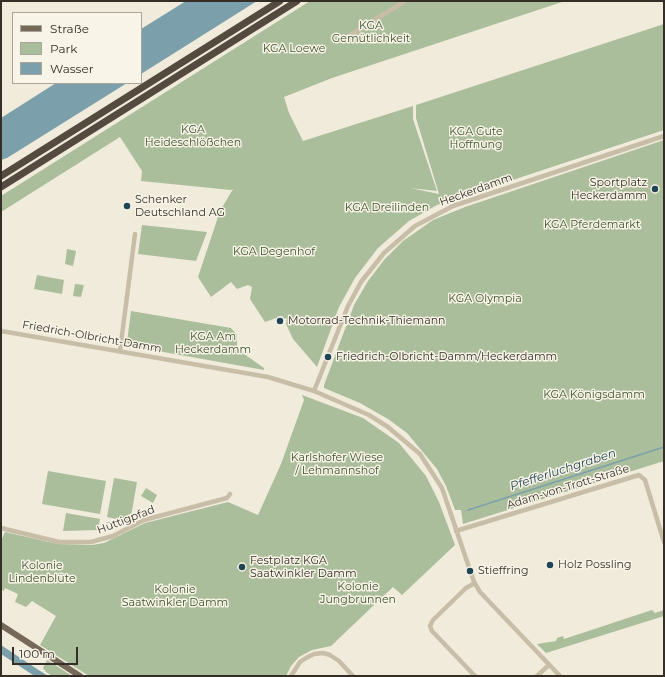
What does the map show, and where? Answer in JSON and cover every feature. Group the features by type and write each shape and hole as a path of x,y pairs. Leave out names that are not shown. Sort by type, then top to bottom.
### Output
{"highway":[{"path":"1,176 280,1"},
{"path":"1,187 297,1"}],"main road":[{"path":"1,625 80,676"}],"street":[{"path":"341,41 405,1"},
{"name":"Heckerdamm","path":"314,391 348,306 361,282 384,253 415,226 453,206 664,136"},
{"path":"120,351 135,234"},
{"name":"Friedrich-Olbricht-Damm","path":"1,331 268,377 314,391 369,415 388,427 420,454 442,488 475,583 490,604 560,676"},
{"name":"Adam-von-Trott-Straße","path":"456,531 639,475 645,480 664,542"},
{"name":"Hüttigpfad","path":"1,528 59,542 91,542 112,536 144,520 227,498 230,494"},
{"path":"475,583 466,588 430,623 430,626 432,631 475,676"},
{"path":"291,676 300,662 314,654 323,653 330,655 339,661 353,676"},
{"path":"537,676 549,665"}],"green space":[{"path":"310,1 565,1 332,78 284,97 289,113 303,141 413,106 413,119 437,191 410,188 439,194 416,118 416,105 664,24 664,130 437,205 409,221 378,248 355,278 339,307 317,367 293,339 286,324 287,318 285,319 282,316 265,322 250,299 252,287 248,285 237,289 231,282 211,297 198,277 220,211 233,189 141,181 142,171 120,137 1,212 1,196"},
{"path":"664,140 664,461 463,524 461,510 455,510 446,486 437,469 407,433 388,419 360,403 324,388 354,305 368,281 384,260 403,241 433,220 465,207"},
{"path":"142,225 207,232 196,261 138,254"},
{"path":"67,249 76,251 73,266 65,264"},
{"path":"37,275 64,280 62,294 34,289"},
{"path":"75,284 84,285 81,297 73,296"},
{"name":"KGA Am Heckerdamm","path":"131,311 231,328 237,335 237,349 264,368 264,370 130,346 127,342"},
{"path":"302,395 363,418 399,443 426,476 439,502 455,545 402,595 393,587 331,646 312,650 299,657 291,666 286,676 89,676 40,645 56,616 32,601 26,607 15,602 18,594 5,588 4,591 1,589 1,541 5,532 58,544 92,545 104,543 145,523 228,502 258,515 281,464 304,400"},
{"path":"48,471 106,481 100,514 42,504"},
{"path":"114,478 137,482 130,522 107,517"},
{"path":"146,488 157,495 153,503 141,496"},
{"path":"66,513 100,519 98,530 63,531"},
{"path":"652,610 655,613 664,610 664,616 546,653 537,644 556,641 557,638 563,636 564,639"},
{"path":"47,660 72,676 52,676 43,668"}],"water":[{"path":"186,1 257,1 142,73 142,28"},
{"path":"54,84 125,84 7,158 1,160 1,118"},
{"path":"1,645 48,676 33,675 1,654"}],"waterway":[{"name":"Pfefferluchgraben","path":"468,510 664,447"}],"place":[{"name":"Sportplatz Heckerdamm","path":"655,189"},
{"name":"Schenker Deutschland AG","path":"127,206"},
{"name":"Motorrad-Technik-Thiemann","path":"280,321"},
{"name":"Friedrich-Olbricht-Damm/Heckerdamm","path":"328,357"},
{"name":"Holz Possling","path":"550,565"},
{"name":"Festplatz KGA Saatwinkler Damm","path":"242,567"},
{"name":"Stieffring","path":"470,571"}],"park label":[{"name":"KGA Gemütlichkeit","path":"371,32"},
{"name":"KGA Loewe","path":"294,49"},
{"name":"KGA Heideschlößchen","path":"193,136"},
{"name":"KGA Gute Hoffnung","path":"476,138"},
{"name":"KGA Dreilinden","path":"387,208"},
{"name":"KGA Pferdemarkt","path":"592,225"},
{"name":"KGA Degenhof","path":"274,252"},
{"name":"KGA Olympia","path":"485,299"},
{"name":"KGA Königsdamm","path":"594,395"},
{"name":"Karlshofer Wiese / Lehmannshof","path":"337,464"},
{"name":"Kolonie Lindenblüte","path":"42,572"},
{"name":"Kolonie Jungbrunnen","path":"358,593"},
{"name":"Kolonie Saatwinkler Damm","path":"175,596"}]}
